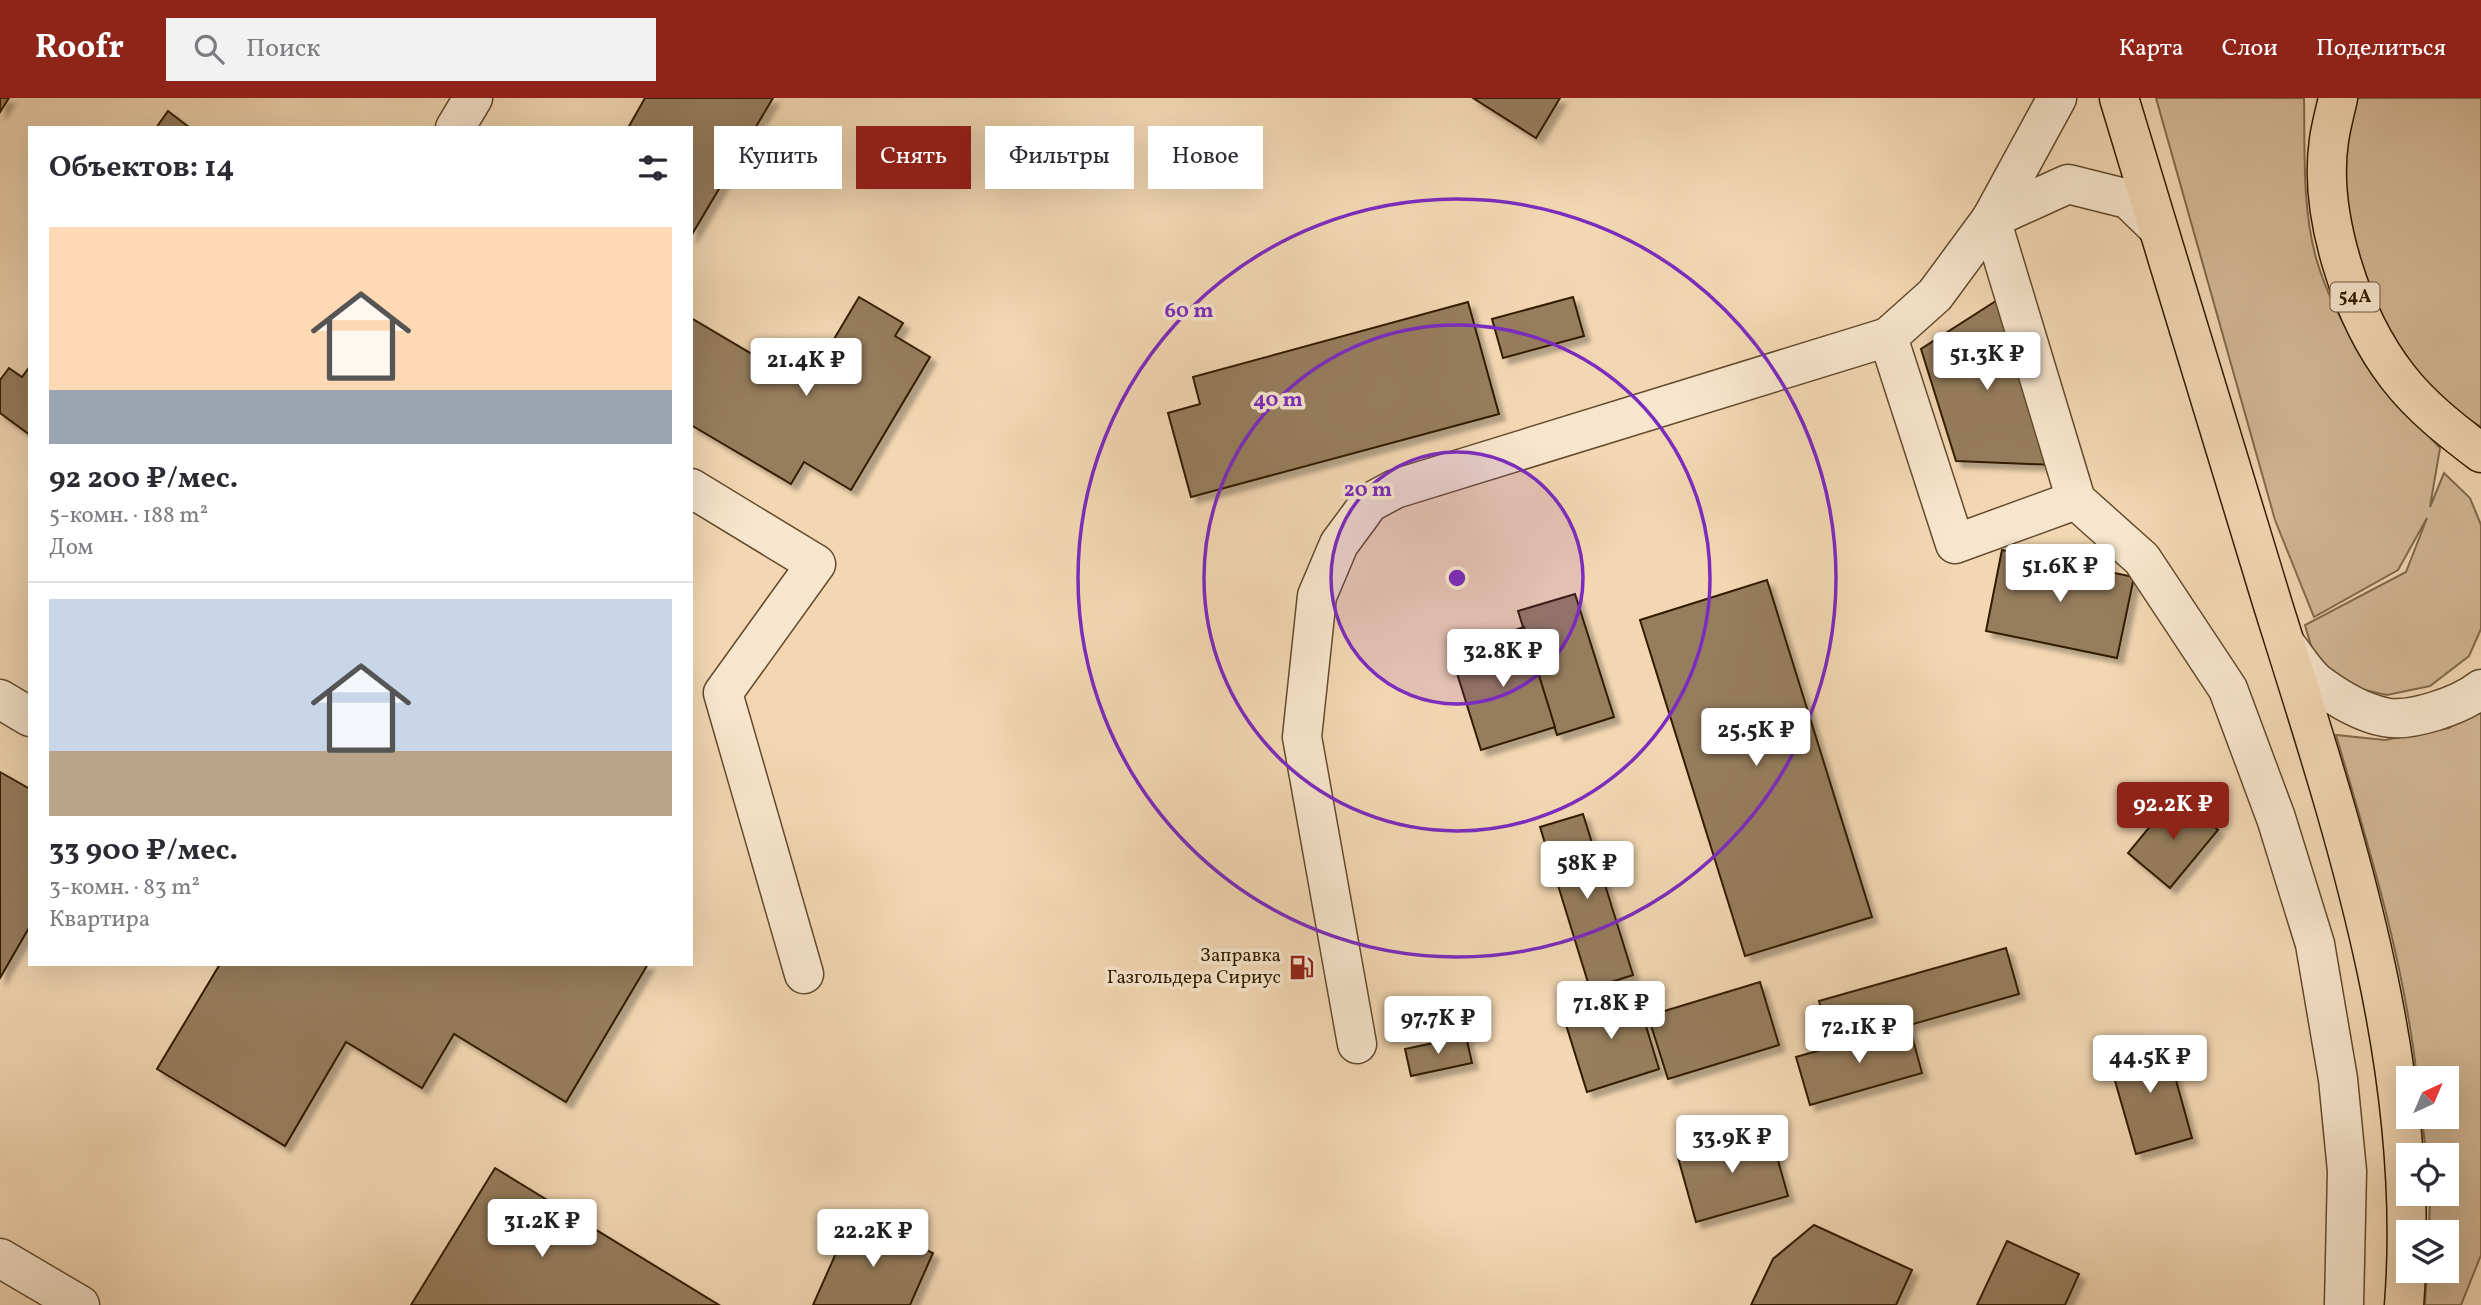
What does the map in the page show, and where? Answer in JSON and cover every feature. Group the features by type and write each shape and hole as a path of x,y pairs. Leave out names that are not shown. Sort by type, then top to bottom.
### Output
{"main road":[{"path":"2119,98 2286,645 2372,942 2396,1072 2407,1264 2404,1305"},
{"name":"54А","path":"2338,98 2328,142 2329,202 2339,255 2361,313 2397,376 2438,421 2481,453"}],"street":[{"path":"456,126 473,98"},
{"path":"1357,1044 1302,737 1317,596 1339,544 1369,503 1395,489 1888,337 1935,295 1992,219 2057,98"},
{"path":"1992,219 2068,184 2129,199 2158,228"},
{"path":"1992,219 2076,500 2142,559 2228,689 2276,818 2315,944 2338,1079 2347,1171 2344,1305"},
{"path":"1888,337 1955,544 2076,500"},
{"path":"693,489 816,564 723,693 804,974"},
{"path":"2286,645 2315,681 2353,706 2387,718 2431,713 2470,698 2481,689"},
{"path":"0,699 28,716"},
{"path":"0,1258 80,1305"}],"shaded area":[{"path":"2156,98 2304,98 2308,219 2325,286 2337,312 2366,360 2401,405 2440,448 2430,507 2444,473 2470,498 2481,525 2481,629 2469,656 2430,686 2387,695 2337,684 2313,653 2305,625 2406,572 2427,518 2398,570 2314,617 2275,520"},
{"path":"2355,98 2481,98 2481,427 2435,398 2382,323 2352,245 2344,166"},
{"path":"2481,706 2481,1255 2461,1305 2425,1305 2426,1283 2459,1283 2459,1220 2429,1220 2430,1206 2459,1206 2459,1143 2425,1143 2423,1129 2459,1129 2459,1066 2415,1066 2404,991 2394,948 2373,862 2336,735 2385,740 2449,728"}],"building":[{"path":"0,98 9,98 0,112"},
{"path":"645,98 773,98 756,126 714,126 714,189 719,189 693,233 693,126 629,126"},
{"path":"1473,98 1560,98 1536,138"},
{"path":"168,111 187,126 157,126"},
{"path":"859,297 903,323 895,336 930,357 851,490 804,462 791,484 693,426 693,319 806,386"},
{"path":"1573,297 1584,336 1503,358 1492,319"},
{"path":"2002,297 2055,465 1956,461 1921,349"},
{"path":"1468,302 1499,414 1191,497 1168,413 1200,404 1193,377"},
{"path":"9,368 22,377 28,369 28,434 0,413 0,380"},
{"path":"2002,550 2134,577 2117,658 1986,631"},
{"path":"1767,580 1872,917 1745,956 1640,620"},
{"path":"1575,594 1614,717 1557,735 1518,611"},
{"path":"1524,627 1555,727 1481,750 1450,651"},
{"path":"0,772 28,788 28,929 0,978"},
{"path":"2176,795 2218,830 2170,888 2128,853"},
{"path":"1583,814 1633,975 1590,989 1540,827"},
{"path":"2006,948 2019,994 1832,1047 1819,1001"},
{"path":"219,966 647,966 566,1102 454,1034 422,1088 346,1042 285,1146 157,1069"},
{"path":"1760,982 1779,1045 1668,1079 1648,1016"},
{"path":"1635,990 1659,1069 1587,1092 1562,1012"},
{"path":"1909,1025 1922,1073 1810,1105 1796,1057"},
{"path":"1466,1036 1472,1063 1411,1076 1405,1049"},
{"path":"2164,1037 2192,1138 2136,1154 2107,1053"},
{"path":"1769,1128 1788,1196 1696,1222 1677,1154"},
{"path":"495,1168 719,1305 411,1305"},
{"path":"852,1217 933,1253 910,1305 813,1305"},
{"path":"1814,1225 1912,1270 1896,1305 1751,1305 1773,1259"},
{"path":"2007,1241 2079,1274 2065,1305 1977,1305"}],"place":[{"name":"Заправка Газгольдера Сириус","path":"1301,967"}]}
